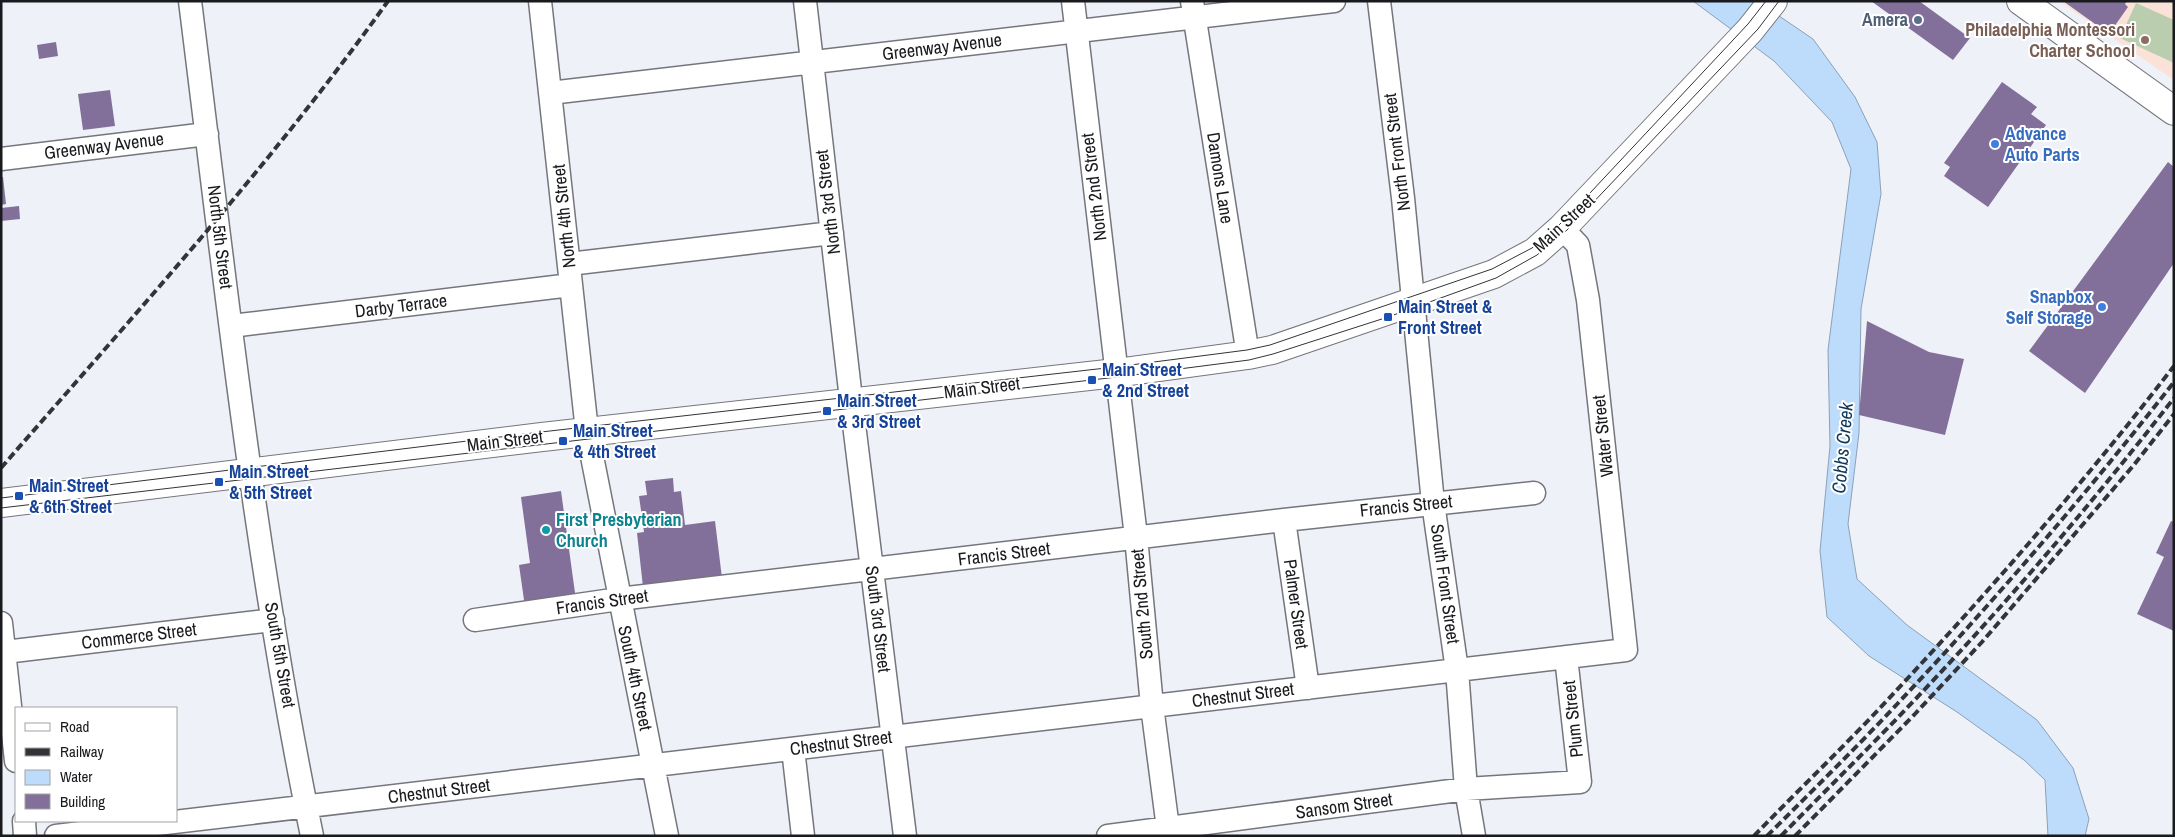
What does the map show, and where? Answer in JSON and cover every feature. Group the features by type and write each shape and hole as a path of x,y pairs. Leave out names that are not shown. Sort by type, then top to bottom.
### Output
{"main road":[{"path":"2022,2 2174,111"},
{"name":"Main Street","path":"1,503 587,431 1116,373 1272,350 1494,274 1535,252 1562,228 1766,10"}],"street":[{"name":"North 5th Street","path":"190,1 250,473"},
{"name":"North 4th Street","path":"540,1 587,431"},
{"name":"North 3rd Street","path":"805,1 852,403"},
{"name":"North 2nd Street","path":"1072,1 1116,373"},
{"name":"Greenway Avenue","path":"550,93 1076,32 1193,9 1334,1"},
{"name":"North Front Street","path":"1378,1 1403,198 1412,303"},
{"name":"Damons Lane","path":"1193,9 1248,355"},
{"name":"Greenway Avenue","path":"1,159 207,134"},
{"name":"Water Street","path":"1562,228 1578,245 1588,300 1626,650"},
{"name":"Darby Terrace","path":"231,326 832,233"},
{"name":"South Front Street","path":"1412,303 1433,503 1457,670 1466,789 1474,836"},
{"name":"South 2nd Street","path":"1116,373 1136,537 1152,706 1169,832"},
{"name":"South 3rd Street","path":"852,403 905,836"},
{"name":"South 4th Street","path":"587,431 667,836"},
{"name":"South 5th Street","path":"250,473 273,620 312,836"},
{"name":"Francis Street","path":"475,620 619,599 1136,537 1534,493"},
{"name":"Palmer Street","path":"1284,520 1308,688"},
{"name":"Commerce Street","path":"5,652 273,620"},
{"path":"1,623 5,652 6,722 15,757"},
{"name":"Chestnut Street","path":"56,836 163,830 306,807 1626,650"},
{"name":"Plum Street","path":"1566,657 1580,782"},
{"path":"793,750 803,836"},
{"name":"Sansom Street","path":"1108,836 1169,832 1466,789 1580,782"},
{"path":"24,822 25,836"}],"shaded area":[{"name":"Philadelphia Montessori Charter School","path":"2059,1 2174,1 2174,80"}],"green space":[{"path":"2136,3 2174,20 2174,63 2120,38"}],"water":[{"name":"Cobbs Creek","path":"1693,1 1757,1 1813,39 1855,97 1877,142 1881,194 1861,309 1859,433 1848,524 1857,579 1907,625 2037,720 2073,768 2089,819 2085,836 2048,836 2045,780 2024,760 1957,712 1869,656 1827,617 1820,551 1830,446 1828,350 1851,169 1832,122 1774,61"}],"building":[{"path":"1871,1 1919,1 1970,38 1953,60"},
{"path":"2063,1 2127,1 2125,4 2128,7 2109,34"},
{"path":"56,42 58,56 39,59 37,45"},
{"name":"Advance Auto Parts","path":"2002,82 2037,107 2031,114 2046,125 1988,207 1944,176 1950,167 1944,163"},
{"path":"110,90 115,126 83,130 78,94"},
{"name":"Snapbox Self Storage","path":"2168,162 2174,167 2174,263 2085,393 2029,351"},
{"path":"1,177 3,177 6,204 1,205"},
{"path":"19,206 20,219 1,221 1,208"},
{"path":"1867,321 1929,352 1964,359 1945,435 1859,415"},
{"path":"673,478 674,492 681,491 685,525 715,521 722,578 643,587 637,533 644,532 639,496 647,495 645,481"},
{"name":"First Presbyterian Church","path":"561,491 576,600 525,607 519,565 530,563 521,497"},
{"path":"2171,521 2174,522 2174,631 2137,614 2164,557 2156,553"}],"tram line":[{"path":"1,498 541,432 1115,367 1247,350 1270,345 1492,269 1532,248 1550,234 1576,208 1748,24 1766,1"},
{"path":"1,508 1117,377 1249,360 1273,354 1388,317 1496,278 1537,255 1566,231 1758,29 1779,1"}],"railway":[{"path":"1,468 200,239 296,122 388,1"},
{"path":"1754,836 1877,711 1967,614 2073,492 2174,366"},
{"path":"1767,836 1884,718 1971,624 2075,504 2174,382"},
{"path":"1781,836 1891,725 1976,634 2077,518 2174,398"},
{"path":"1795,836 1914,715 1982,642 2133,466 2174,414"}],"place":[{"name":"Amera","path":"1918,20"},
{"name":"Philadelphia Montessori Charter School","path":"2145,40"},
{"name":"Advance Auto Parts","path":"1995,144"},
{"name":"Snapbox Self Storage","path":"2102,307"},
{"name":"Main Street & Front Street","path":"1388,317"},
{"name":"Main Street & 2nd Street","path":"1092,380"},
{"name":"Main Street & 3rd Street","path":"827,411"},
{"name":"Main Street & 4th Street","path":"563,441"},
{"name":"Main Street & 5th Street","path":"219,482"},
{"name":"Main Street & 6th Street","path":"19,496"},
{"name":"First Presbyterian Church","path":"546,530"}]}
